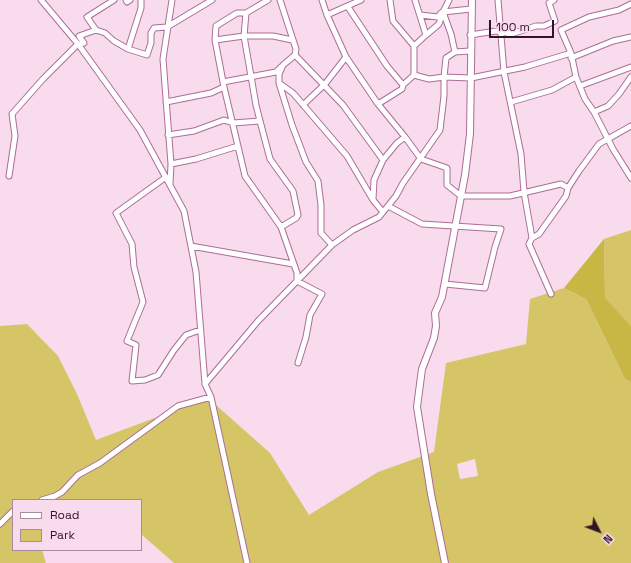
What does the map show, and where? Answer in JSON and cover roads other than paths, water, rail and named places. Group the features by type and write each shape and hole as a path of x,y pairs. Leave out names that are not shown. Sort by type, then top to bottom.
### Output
{"street":[{"path":"41,0 78,44 140,130 184,211 196,272 205,384 211,398 247,563"},
{"path":"114,0 89,14 87,17 96,30 105,33 114,41 128,49 147,55 152,30 167,27 205,2 212,0"},
{"path":"126,0 128,2 130,0"},
{"path":"128,49 141,8 141,0"},
{"path":"170,184 171,164 163,59 172,0"},
{"path":"268,0 246,13 237,13 216,26 215,40 245,176 281,227 297,272 297,281"},
{"path":"166,102 211,93 224,85 251,77 276,72 283,66 295,55 296,50 280,0"},
{"path":"322,0 327,16 346,56 378,104 421,159 447,168 447,185 461,196 510,196 561,184 568,188"},
{"path":"327,16 361,0"},
{"path":"415,0 426,35"},
{"path":"414,46 439,24 449,0"},
{"path":"445,563 431,494 417,407 422,369 434,338 436,326 435,313 442,297 445,284 461,196 470,134 470,34 472,0"},
{"path":"498,0 499,23 502,32 504,72 521,154 524,192 532,238"},
{"path":"470,34 484,32 502,32 511,34 536,26 544,26 555,21 548,2 554,0"},
{"path":"378,104 402,89 403,85 414,74 414,46 394,21 390,8 391,1"},
{"path":"631,4 619,10 589,17 561,30 571,56 576,77 585,99 594,112 608,140 631,178"},
{"path":"348,7 387,66 403,85"},
{"path":"420,15 438,17 443,12 471,9"},
{"path":"443,12 451,34 455,52"},
{"path":"246,13 244,36 260,121 270,158 293,190 298,215 296,218 281,227"},
{"path":"9,176 15,136 12,114 43,78 78,44 84,43 79,36 96,30"},
{"path":"215,40 244,36 273,36 292,40"},
{"path":"414,74 429,79 444,77 471,78 504,72 571,56 613,41 631,37"},
{"path":"205,384 258,321 332,245 354,230 379,217 388,206 440,130 446,58 455,52 470,51"},
{"path":"295,55 343,104 383,160"},
{"path":"303,104 325,84 346,56"},
{"path":"283,66 279,74 279,83 292,125 306,162 318,181 321,205 321,232 332,245"},
{"path":"580,86 631,67"},
{"path":"511,102 552,90 576,77"},
{"path":"594,112 608,106 631,77"},
{"path":"279,83 293,93 347,156 373,200 383,212"},
{"path":"168,135 194,131 224,120 233,123 260,121"},
{"path":"551,294 529,244 532,238 539,234 566,196 568,188 599,144 631,126"},
{"path":"373,200 374,180 383,160 397,143 405,137"},
{"path":"171,164 196,159 238,146"},
{"path":"166,177 116,213 132,244 134,267 143,302 127,341 136,345 132,381 145,380 158,375 174,350 186,335 200,330"},
{"path":"388,206 422,224 501,229 484,288 445,284"},
{"path":"191,246 293,264"},
{"path":"297,281 322,294 310,315 306,337 298,363"},
{"path":"45,499 62,492 78,475 100,463 178,406 211,398"},
{"path":"0,524 12,512"}]}
